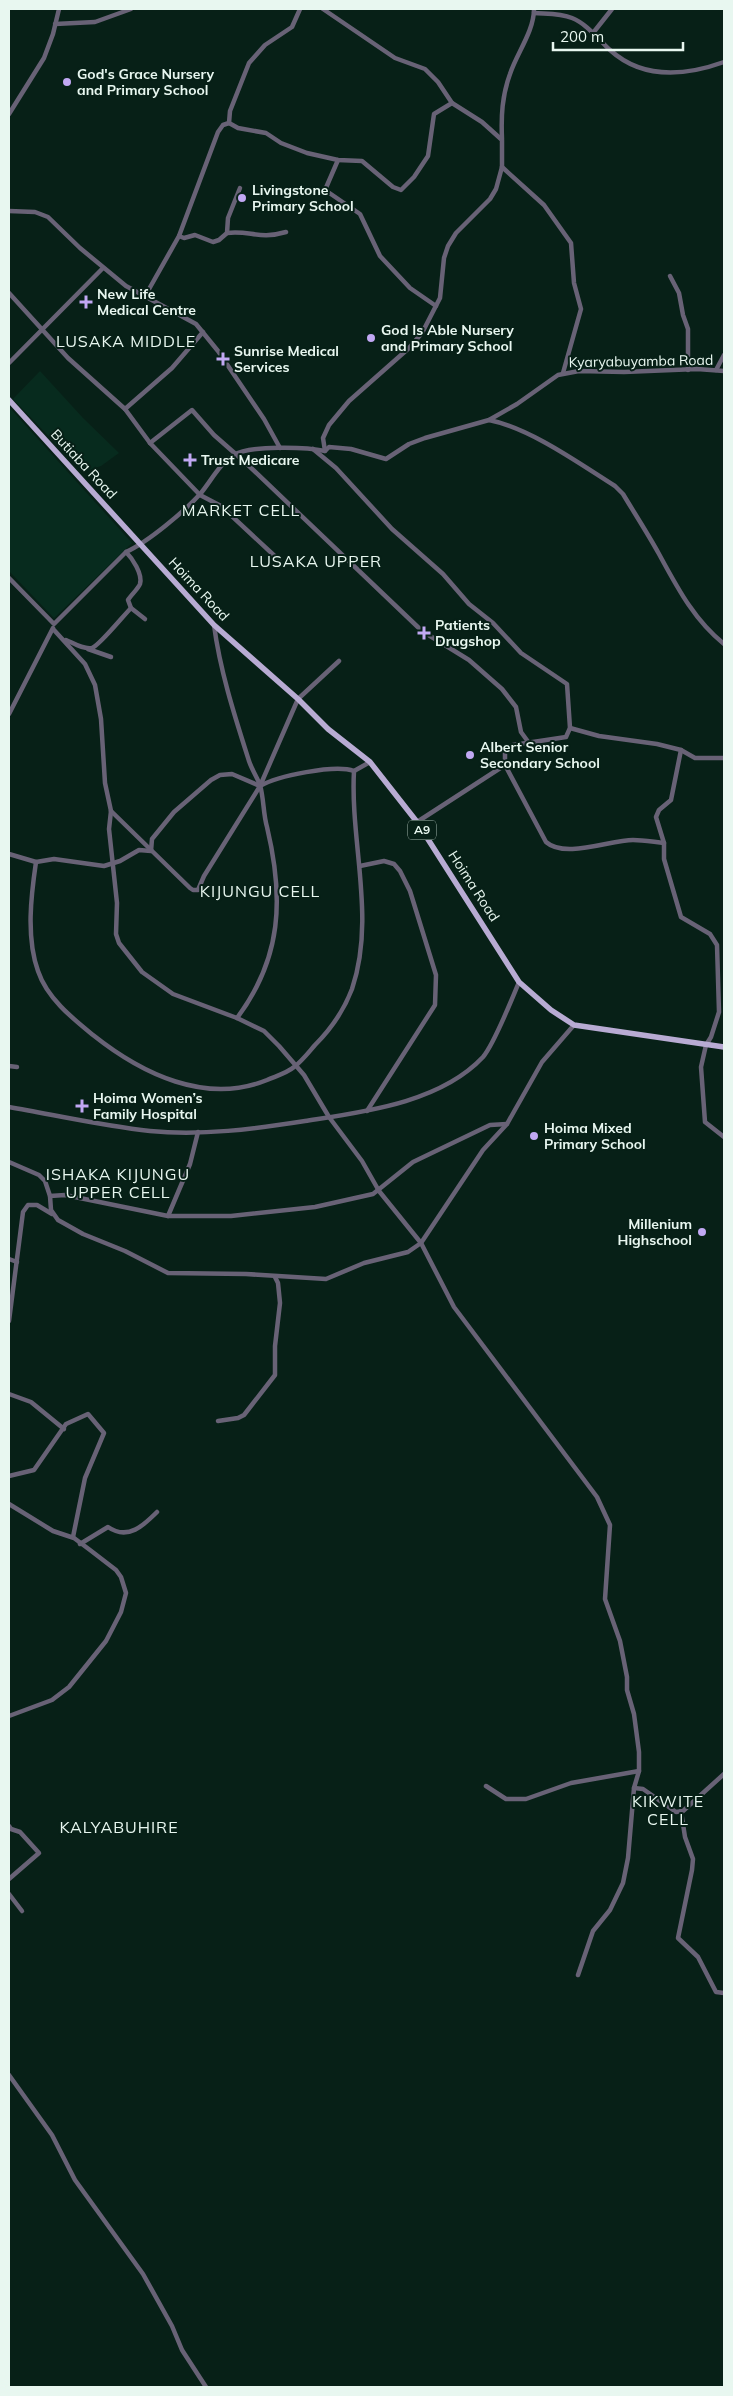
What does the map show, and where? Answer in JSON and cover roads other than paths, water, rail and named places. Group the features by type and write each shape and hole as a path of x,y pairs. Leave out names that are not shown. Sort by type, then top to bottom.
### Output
{"main road":[{"name":"Butiaba Road","path":"9,400 141,545"},
{"name":"Hoima Road","path":"141,545 214,625 298,699 328,729 370,762 417,822 519,982 551,1010 574,1024 724,1048"}],"street":[{"path":"9,114 44,58 59,9"},
{"path":"55,24 95,22 131,9"},
{"path":"229,123 230,111 249,63 265,45 292,27 300,9"},
{"path":"323,9 339,17 384,51 425,69 438,82 452,103 482,122 502,140"},
{"path":"553,14 556,9"},
{"path":"592,33 612,9"},
{"path":"325,451 323,438 340,412 418,339 440,298 444,258 448,246 463,224 490,199 496,189 502,167 501,112 506,84 534,11 572,18 592,33 619,58 645,71 665,73 700,71 724,62"},
{"path":"144,298 179,236 218,132 223,125 229,123 238,128 266,133 281,143 307,154 338,160 362,161 393,187 401,190 414,177 428,156 434,114 452,103"},
{"path":"338,160 325,190 360,214 374,246 390,267 410,288 436,306"},
{"path":"502,167 544,205 571,243 574,283 581,309 563,374"},
{"path":"227,233 228,218 240,188"},
{"path":"9,211 35,212 48,217 104,268 144,298 191,320 203,332 264,419 280,448"},
{"path":"179,236 184,238 195,236 213,242 219,240 227,233 235,232 263,237 286,232"},
{"path":"9,363 104,268"},
{"path":"670,276 678,293 682,315 688,329 688,370"},
{"path":"9,293 68,358 125,409 150,443 200,495 221,506 279,560"},
{"path":"125,409 172,368 203,332"},
{"path":"716,370 724,355"},
{"name":"Kyaryabuyamba Road","path":"235,454 280,448 312,448 325,451 330,447 342,448 386,459 417,441 489,420 517,404 549,380 563,374 688,370 724,371"},
{"path":"150,443 192,410 214,435 422,631 469,660 502,689 516,707 521,732 529,743"},
{"path":"489,420 500,422 557,449 615,486 623,494 675,586 693,613 724,644"},
{"path":"312,448 336,468 392,529 443,574 469,604 492,623 521,654 567,684 570,728 564,738 508,747 505,750 505,765 535,823 552,847 608,845 631,840 664,843"},
{"path":"9,714 33,664 54,630 54,624 126,552 141,545 200,495 224,464 235,454"},
{"path":"126,552 134,560 140,578 140,583 128,600 131,608 145,619"},
{"path":"9,578 46,618 54,624"},
{"path":"84,648 93,648 100,643 131,608"},
{"path":"214,625 233,708 250,764 260,786 266,826 274,851 275,939 264,973 237,1018"},
{"path":"54,630 85,664 95,685 101,719 105,783 111,811 109,829 114,864 116,934 119,943 152,981 173,994 237,1018 264,1031 304,1075 329,1117 362,1160 379,1191 421,1244 454,1307 597,1498 610,1525 605,1600 620,1642 627,1690 634,1714 639,1752 639,1771 634,1788 628,1858 622,1883 610,1910 593,1931 578,1975"},
{"path":"64,640 111,657"},
{"path":"111,811 190,888 198,890 204,876 260,786 298,699 339,661"},
{"path":"570,728 599,736 633,739 682,750 694,758 724,758"},
{"path":"682,750 671,800 658,810 656,816 664,843 664,859 681,917 710,934 717,945 719,1012 711,1037 706,1045 700,1068 704,1118 708,1126 724,1138"},
{"path":"260,786 271,779 324,770 345,768 354,771 370,762"},
{"path":"417,822 505,765"},
{"path":"36,862 32,931 38,971 44,984 60,1007 100,1040 142,1068 164,1078 202,1088 222,1090 253,1086 295,1067 332,1027 352,988 360,954 361,933 360,866 352,794 354,771"},
{"path":"151,851 152,839 174,812 211,780 220,775 232,774 260,786"},
{"path":"9,854 36,862 54,859 104,866 114,864 139,850 151,851"},
{"path":"360,866 384,861 394,864 400,871 410,891 436,975 435,1005 367,1111"},
{"path":"9,1107 150,1131 198,1132 242,1130 367,1111 394,1105 440,1086 485,1055 519,982"},
{"path":"9,1322 25,1208 37,1205 78,1232 125,1251 168,1273 331,1278 364,1264 412,1250 421,1244 483,1150 507,1124 532,1077 574,1024"},
{"path":"9,1066 16,1067"},
{"path":"50,1196 65,1195 168,1216 271,1214 350,1201 379,1191 413,1162 490,1125 507,1124"},
{"path":"168,1216 192,1159 198,1132"},
{"path":"9,1162 38,1174 45,1181 53,1215"},
{"path":"9,1259 17,1262"},
{"path":"218,1421 238,1418 244,1415 275,1375 274,1346 280,1303 278,1282 275,1276"},
{"path":"278,1282 287,1278"},
{"path":"9,1394 31,1402 64,1429"},
{"path":"9,1476 34,1470 66,1424 86,1413 104,1433 85,1478 72,1537"},
{"path":"9,1504 53,1531 72,1537 121,1577 126,1593 121,1612 106,1641 69,1687 52,1700 9,1716"},
{"path":"80,1544 108,1527 127,1532 137,1530 157,1512"},
{"path":"486,1786 506,1799 526,1799 571,1783 639,1771"},
{"path":"634,1788 643,1789 674,1812 681,1811 724,1774"},
{"path":"681,1811 685,1838 693,1859 678,1938 698,1957 716,1992 724,1994"},
{"path":"9,1826 11,1829 20,1832 40,1852 9,1879"},
{"path":"9,1894 22,1911"},
{"path":"9,2075 52,2135 75,2180 143,2274 172,2326 182,2350 206,2387"}],"place":[{"name":"God's Grace Nursery and Primary School","path":"67,82"},
{"name":"Livingstone Primary School","path":"242,198"},
{"name":"New Life Medical Centre","path":"86,302"},
{"name":"God Is Able Nursery and Primary School","path":"371,338"},
{"name":"Sunrise Medical Services","path":"223,359"},
{"name":"Trust Medicare","path":"190,460"},
{"name":"Patients Drugshop","path":"424,633"},
{"name":"Albert Senior Secondary School","path":"470,755"},
{"name":"Hoima Women’s Family Hospital","path":"82,1106"},
{"name":"Hoima Mixed Primary School","path":"534,1136"},
{"name":"Millenium Highschool","path":"702,1232"}],"district":[{"name":"LUSAKA MIDDLE","path":"126,341"},
{"name":"MARKET CELL","path":"241,510"},
{"name":"LUSAKA UPPER","path":"316,561"},
{"name":"KIJUNGU CELL","path":"260,891"},
{"name":"ISHAKA KIJUNGU UPPER CELL","path":"118,1183"},
{"name":"KIKWITE CELL","path":"668,1810"},
{"name":"KALYABUHIRE","path":"119,1827"}]}
